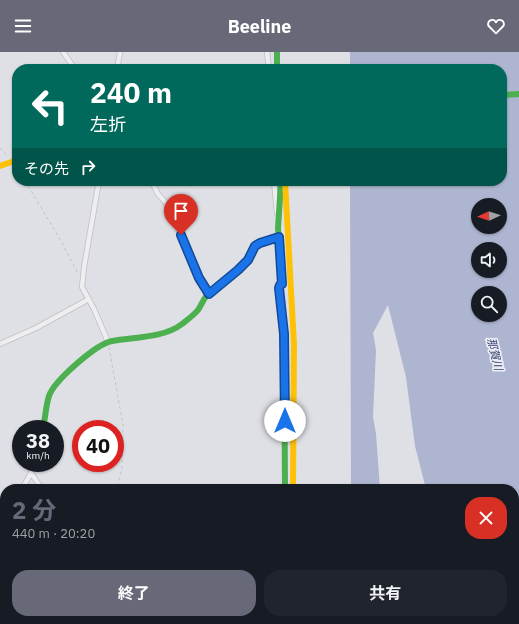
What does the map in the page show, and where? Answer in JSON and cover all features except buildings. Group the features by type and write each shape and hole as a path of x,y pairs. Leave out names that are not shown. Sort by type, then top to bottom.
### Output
{"street":[{"path":"63,52 71,64"},
{"path":"119,64 120,52"},
{"path":"267,52 268,64"},
{"path":"277,52 277,64"},
{"path":"507,95 519,94"},
{"path":"0,166 12,162"},
{"path":"98,186 82,287 89,298 108,342"},
{"path":"154,186 158,194 166,202 199,278 209,294"},
{"path":"274,186 282,284 279,288 284,334 285,484"},
{"path":"278,229 282,186"},
{"path":"285,186 294,345 293,484"},
{"path":"45,420 49,396 55,385 86,356 108,342 120,339 156,335 181,325 197,311 204,299 209,294 248,260 255,246 279,237"},
{"path":"0,344 36,328 89,298"},
{"path":"25,484 31,473 39,484"}],"path":[{"path":"0,148 12,159"},
{"path":"28,186 57,234 82,280"},
{"path":"108,342 123,425 122,467 118,484"}],"water":[{"name":"那賀川","path":"350,52 519,52 519,484 425,484 415,446 406,377 388,305 373,333 376,350 373,417 376,434 380,484 351,484 350,186 507,186 507,64 350,64"}],"traffic: fast":[{"path":"277,52 277,64"},
{"path":"507,95 519,94"},
{"path":"45,420 48,400 52,389 76,364 86,356 112,341 148,336 175,329 196,312 210,292 243,265 256,245 279,237 278,229 281,186"},
{"path":"279,237 282,284 280,285 279,289 284,334 285,484"}],"traffic: slow":[{"path":"0,166 12,162"},
{"path":"285,186 294,345 293,484"}],"route":[{"path":"181,235 199,278 209,294 248,260 255,246 279,237 282,284 279,288 284,334 285,421"}]}
